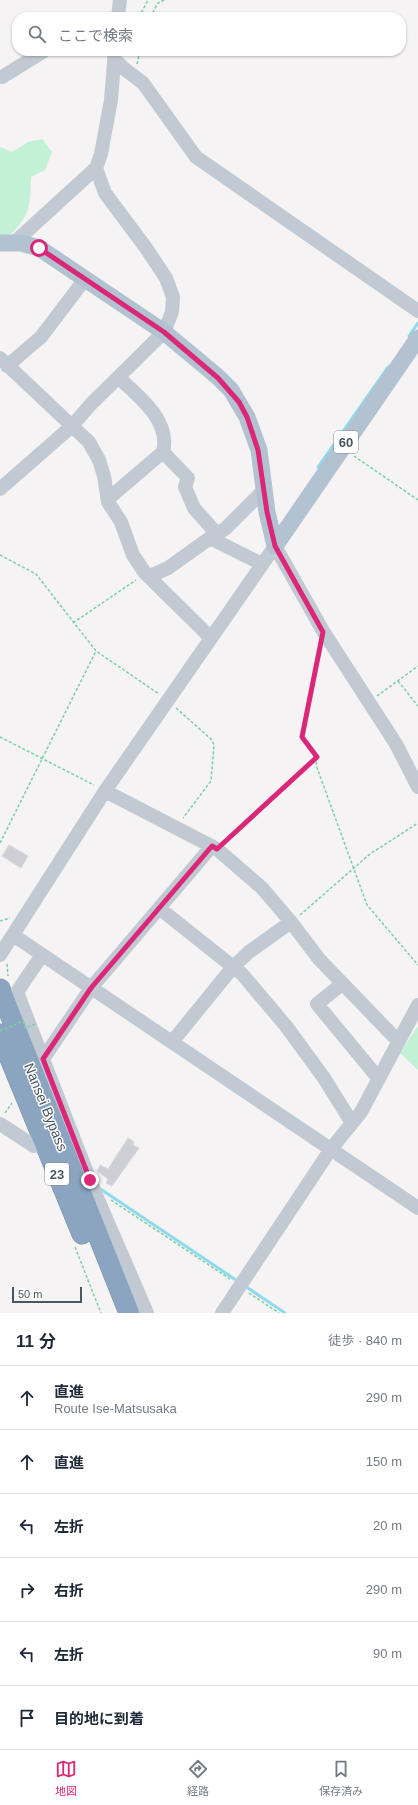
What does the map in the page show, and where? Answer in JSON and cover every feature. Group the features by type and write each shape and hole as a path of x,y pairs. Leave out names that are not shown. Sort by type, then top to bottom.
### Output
{"highway":[{"name":"Nansei Bypass","path":"4,985 129,1313"},
{"name":"Nansei Bypass","path":"0,1034 115,1313"}],"main road":[{"path":"8,243 39,248 164,332 218,378 239,402 247,417 257,444 275,546"},
{"name":"60","path":"275,546 418,338"}],"street":[{"path":"119,12 120,0"},
{"path":"2,77 36,56"},
{"path":"8,243 96,168 101,154 111,100 114,56"},
{"path":"115,56 123,70 134,75 144,83 196,157 418,311"},
{"path":"0,489 72,426 91,404 164,332 172,312 174,303 166,278 146,248 105,193 96,168"},
{"path":"85,279 41,336 4,362 89,442 99,460 104,476 108,499 121,522 133,556 147,575 210,637"},
{"path":"108,499 163,452 165,444 164,435 158,420 144,402 118,377"},
{"path":"163,452 188,478 184,487 194,508 213,536 262,564"},
{"path":"147,575 168,568 225,529 264,490"},
{"path":"1,954 105,791 166,700 275,546 323,632 396,744 418,787"},
{"path":"105,791 214,847 262,888 291,922 319,959 398,1041"},
{"path":"43,1059 91,988 159,908 214,847"},
{"path":"159,908 242,974 286,1026 324,1078 352,1123"},
{"path":"172,1042 233,967 249,952 291,922"},
{"path":"13,935 418,1208"},
{"path":"42,955 17,992 93,1188 147,1313"},
{"path":"342,984 317,1004 379,1079"},
{"path":"222,1313 331,1149 352,1123 369,1098 418,1005"},
{"path":"1,1121 34,1146"}],"path":[{"path":"142,12 148,0"},
{"path":"153,12 158,3 164,0"},
{"path":"342,448 418,500"},
{"path":"0,555 36,574 96,651 166,700 212,740 214,745 211,781 176,828"},
{"path":"73,623 147,575"},
{"path":"323,632 302,737 317,757 316,765 367,904 418,965"},
{"path":"0,844 96,651"},
{"path":"369,702 418,666"},
{"path":"398,681 418,706"},
{"path":"0,737 42,760 105,791"},
{"path":"214,847 317,757"},
{"path":"291,922 370,854 418,823"},
{"path":"1,954 7,964 4,985"},
{"path":"0,1030 23,1021 25,1028 35,1024"},
{"path":"1,1121 15,1100"},
{"path":"93,1188 241,1284 279,1313"}],"green space":[{"path":"42,139 52,152 45,170 31,177 29,205 24,217 7,239 0,239 0,147 12,152 28,142"},
{"path":"417,1027 418,1028 418,1070 400,1053"}],"building":[{"path":"9,845 28,856 21,868 2,856"},
{"path":"128,1138 134,1142 133,1145 139,1148 112,1186 106,1183 108,1179 97,1171 100,1165 108,1169"}],"waterway":[{"path":"409,336 418,323"},
{"path":"318,467 388,367"},
{"path":"99,1188 239,1282"},
{"path":"245,1286 285,1313"}],"route":[{"path":"39,248 164,332 218,378 239,402 254,434 258,450 267,512 275,546 323,632 302,737 317,757 217,849 212,846 91,988 43,1059 90,1180"}]}
